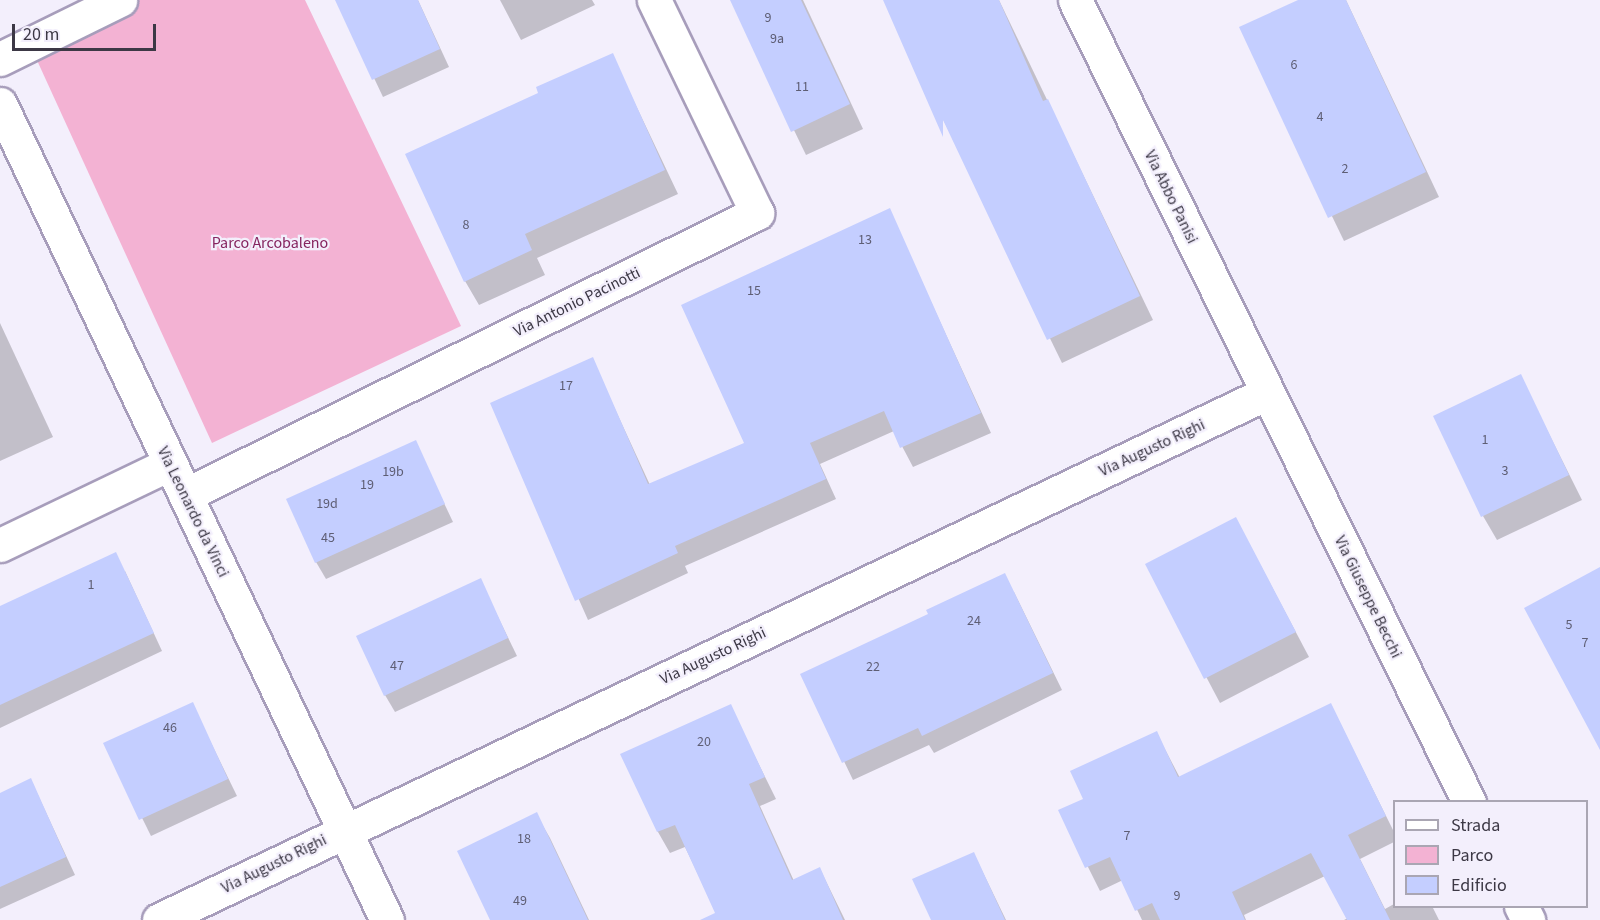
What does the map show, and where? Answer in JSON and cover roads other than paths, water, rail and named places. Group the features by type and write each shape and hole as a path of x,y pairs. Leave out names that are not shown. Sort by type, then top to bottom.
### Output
{"street":[{"path":"0,59 120,0"},
{"name":"Via Antonio Pacinotti","path":"185,495 757,213 654,0"},
{"name":"Via Abbo Panisi","path":"1075,0 1267,393"},
{"name":"Via Leonardo da Vinci","path":"0,104 7,139 170,464 387,920"},
{"name":"Via Giuseppe Becchi","path":"1267,393 1469,800"},
{"name":"Via Augusto Righi","path":"159,920 1267,393"},
{"path":"0,545 170,464"}],"park label":[{"name":"Parco Arcobaleno","path":"270,243"}]}
